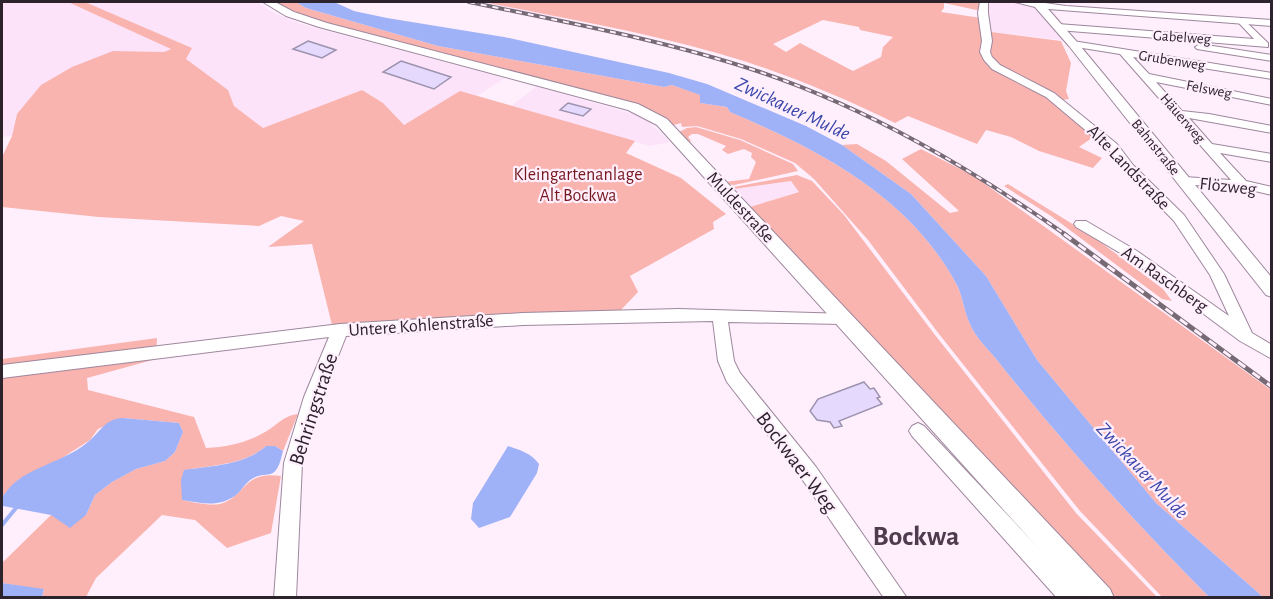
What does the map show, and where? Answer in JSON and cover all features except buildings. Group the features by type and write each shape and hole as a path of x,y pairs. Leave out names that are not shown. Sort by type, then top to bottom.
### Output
{"main road":[{"name":"Muldestraße","path":"268,2 290,14 323,25 647,112 669,129 1101,597"},
{"path":"1020,2 1039,6 1272,23"},
{"name":"Bahnstraße","path":"1039,6 1073,44 1272,291"}],"street":[{"name":"Alte Landstraße","path":"984,2 987,41 985,52 988,58 996,67 1050,95 1113,147 1129,168 1179,218 1217,274 1246,337"},
{"path":"1242,21 1264,40 1272,51"},
{"name":"Gabelweg","path":"1058,27 1272,58"},
{"name":"Gabelweg","path":"1102,32 1264,40"},
{"name":"Grubenweg","path":"1073,44 1272,76"},
{"name":"Häuerweg","path":"1123,52 1242,184"},
{"name":"Felsweg","path":"1147,77 1272,102"},
{"path":"1180,114 1209,117 1272,130"},
{"path":"1209,147 1272,158"},
{"name":"Flözweg","path":"1184,181 1242,184 1272,191"},
{"name":"Am Raschberg","path":"1081,224 1132,254 1246,337"},
{"name":"Untere Kohlenstraße","path":"2,372 340,330 523,319 679,315 843,318"},
{"name":"Bockwaer Weg","path":"720,317 726,361 733,377 808,473 897,597"},
{"name":"Behringstraße","path":"285,597 293,463 313,397 340,330"},
{"path":"1246,337 1272,353"},
{"path":"918,431 1072,597"}],"shaded area":[{"path":"2,2 68,2 172,48 164,52 113,51 17,114 12,136 2,137"},
{"path":"85,2 257,2 276,14 301,24 505,78 477,96 469,94 404,125 383,103 362,90 263,128 234,106 228,90 185,59 192,48"},
{"path":"461,2 484,2 559,17 554,22"},
{"path":"981,2 1046,2 1077,42 983,31"},
{"path":"537,86 636,115 648,121 670,142 650,146 511,106"},
{"path":"791,181 800,191 750,207 734,189"}],"green space":[{"name":"Kleingartenanlage Alt Bockwa","path":"68,2 85,2 192,48 186,59 228,90 234,106 263,128 362,90 383,103 404,125 460,91 635,141 626,153 681,178 726,214 713,222 714,229 630,276 638,292 620,311 332,325 312,244 268,247 304,221 281,216 259,226 99,217 2,207 2,157 12,136 17,114 41,85 72,67 113,51 164,52 171,49"},
{"path":"275,2 296,2 306,8 438,46 664,87 672,85 701,95 700,103 727,107 730,112 829,160 860,180 914,226 937,254 957,285 968,319 978,338 1100,482 1209,597 1162,597 1080,511 939,334 868,240 814,179 795,163 741,139 697,126 682,127 681,123 674,125 649,111 307,17"},
{"path":"484,2 981,2 981,11 944,3 941,12 981,18 984,31 1061,41 1071,63 1066,91 1069,99 1055,101 1096,135 1079,147 1102,158 1093,168 1039,151 1011,137 986,130 977,144 908,116 895,123 804,83 715,52 650,36","holes":["823,20 859,27 860,30 893,37 883,47 881,57 853,71 800,43 786,52 773,44"]},
{"path":"696,127 740,140 793,164 798,171 734,185 727,184 725,182 749,179 756,162 751,157 752,153 744,149 728,154 722,150 726,146 698,134 688,137 691,141 688,143 679,132"},
{"path":"857,144 886,161 950,213 959,211 902,159 921,149 974,176 1271,390 1271,597 1263,597 1156,503 1037,360 986,276 911,194 842,145"},
{"path":"797,175 812,181 844,215 935,335 1076,513 1157,597 1113,597 976,447 750,207 799,192 791,181 734,189 734,187"},
{"path":"1008,184 1095,238 1163,289 1172,301 1162,299 1051,216 1004,186"},
{"path":"157,338 156,359 87,378 88,390 194,417 206,448 244,442 284,419 298,414 283,451 275,446 266,446 238,461 185,470 182,500 211,505 229,501 252,480 259,477 281,476 271,533 227,548 195,520 162,515 96,578 86,597 42,597 44,590 2,583 2,563 51,515 86,515 95,495 112,482 136,469 165,461 175,452 183,432 179,423 123,418 98,429 90,440 62,458 18,480 2,497 2,359"}],"water":[{"path":"296,2 334,2 354,11 387,18 504,37 669,73 707,84 806,126 842,145 911,194 986,276 1037,360 1156,503 1263,597 1209,597 1100,482 978,338 968,319 957,285 937,254 914,226 860,180 829,160 730,112 727,107 700,103 700,95 672,85 664,87 438,46 306,8"},
{"path":"123,418 179,423 183,432 175,452 165,461 136,469 112,482 95,495 86,515 70,528 51,515 3,506 2,497 18,480 81,447 112,420"},
{"path":"266,446 275,446 283,451 277,469 273,473 255,477 236,495 223,502 210,504 182,500 181,480 184,470 238,461"},
{"path":"508,446 525,452 536,460 539,464 537,473 510,517 479,528 471,519 473,503"},
{"path":"2,583 44,589 42,597 2,597"}],"waterway":[{"path":"2,525 16,508"}],"railway":[{"path":"469,2 614,32 686,50 798,86 878,121 955,163 1066,235"},
{"path":"1064,234 1272,387"}],"district":[{"name":"Bockwa","path":"916,535"}],"water label":[{"name":"Zwickauer Mulde","path":"793,108"},
{"name":"Zwickauer Mulde","path":"1143,470"}]}
